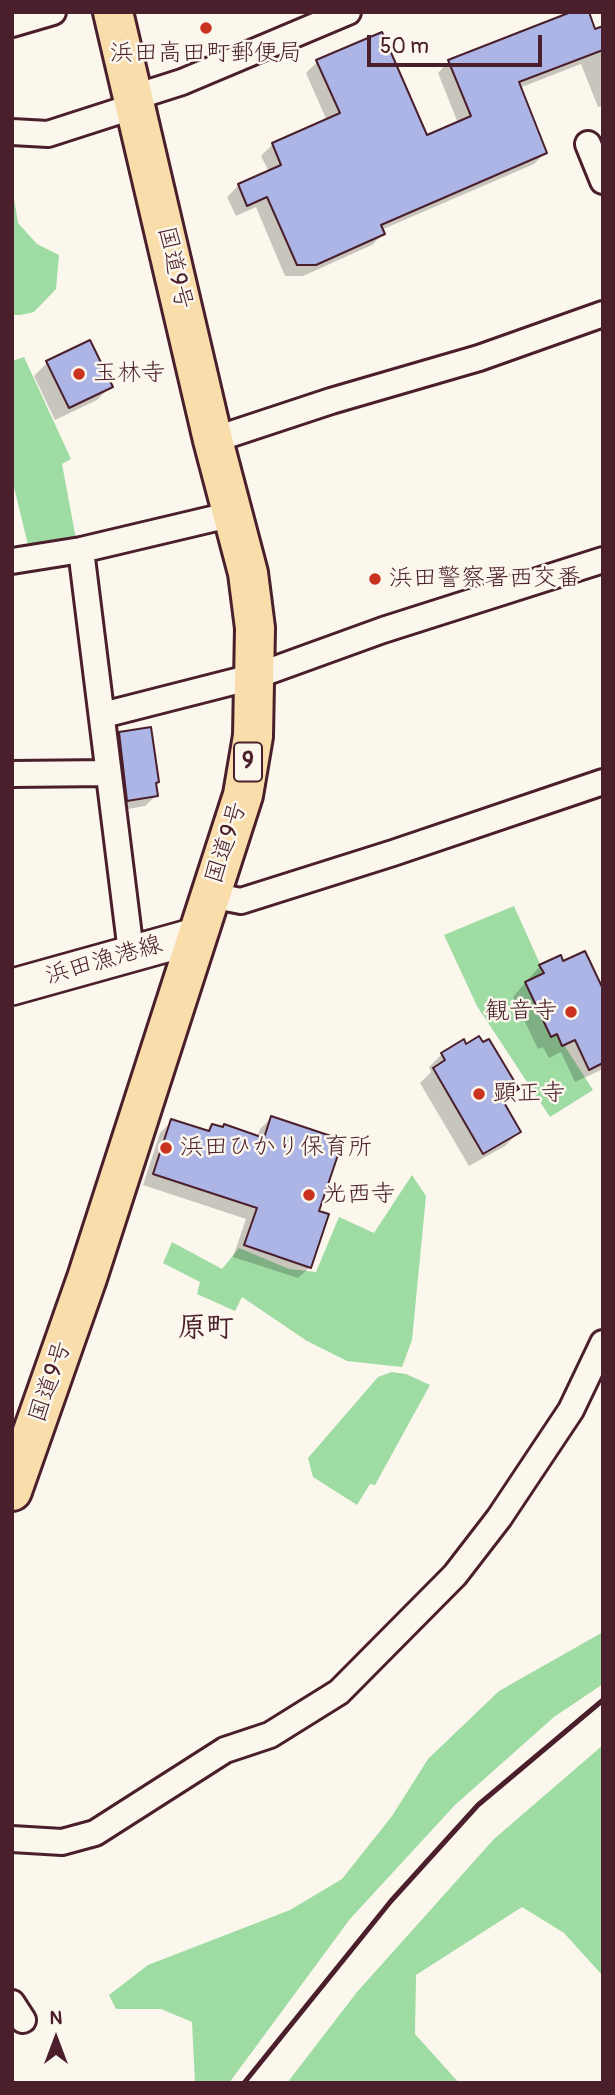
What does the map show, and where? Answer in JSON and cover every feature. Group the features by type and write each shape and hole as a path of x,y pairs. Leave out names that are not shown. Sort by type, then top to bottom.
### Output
{"highway":[{"name":"国道9号","path":"12,1491 87,1278 195,936 243,795 253,736 255,628 248,573 213,440 136,101 113,12"}],"main road":[{"name":"浜田漁港線","path":"12,987 131,951 195,936"}],"street":[{"path":"12,24 53,12"},
{"path":"12,132 48,134 136,101 348,12"},
{"path":"588,144 603,181"},
{"path":"213,440 331,401 479,358 603,314"},
{"path":"12,561 81,550 233,514"},
{"path":"81,550 131,951"},
{"path":"103,715 256,676 383,630 603,560"},
{"path":"12,774 108,773"},
{"path":"210,895 241,901 603,782"},
{"path":"12,1839 62,1842 95,1833 225,1750 270,1735 339,1692 455,1575 499,1518 571,1410 603,1343"}],"green space":[{"path":"12,185 18,223 37,244 59,255 56,289 34,312 20,315 12,315"},
{"path":"24,357 71,459 62,464 76,539 28,545 12,479 12,361"},
{"path":"514,906 544,973 525,982 551,1036 557,1034 593,1090 550,1117 477,1006 444,935"},
{"path":"412,1175 426,1196 412,1340 402,1367 347,1361 307,1341 242,1297 235,1311 197,1294 200,1282 163,1263 172,1242 222,1269 239,1248 289,1269 316,1272 339,1217 374,1233"},
{"path":"392,1372 406,1374 430,1385 375,1485 370,1484 357,1505 313,1477 308,1458 378,1377"},
{"path":"603,1632 603,1684 554,1717 455,1805 350,1919 229,2083 195,2083 192,2022 161,2009 116,2009 109,1995 148,1965 290,1910 342,1879 392,1816 428,1759 499,1691"},
{"path":"603,1745 603,1976 564,1933 522,1907 416,1975 415,2034 459,2083 287,2083 357,1992 494,1839"}],"building":[{"path":"571,12 589,12 595,29 603,26 603,50 519,82 547,153 381,225 385,234 316,265 297,265 267,197 247,206 238,184 281,165 272,143 340,113 316,60 382,32 427,135 471,116 448,60"},
{"name":"玉林寺","path":"90,340 113,387 69,408 46,361"},
{"path":"151,727 159,782 156,783 158,796 127,801 119,732"},
{"name":"観音寺","path":"585,951 603,989 603,1063 589,1070 575,1040 562,1046 557,1034 551,1037 525,982 544,973 539,965 561,955 563,961"},
{"name":"顕正寺","path":"479,1036 483,1042 489,1039 519,1089 502,1099 521,1132 483,1154 433,1068 445,1060 441,1053 464,1039 466,1044"},
{"path":"271,1116 343,1140 319,1211 329,1214 311,1268 244,1245 257,1208 153,1174 171,1119 209,1131 212,1124 223,1127 224,1124 264,1138"}],"railway":[{"path":"244,2083 391,1901 478,1805 603,1700"}],"place":[{"name":"浜田高田町郵便局","path":"206,28"},
{"name":"玉林寺","path":"79,374"},
{"name":"浜田警察署西交番","path":"375,579"},
{"name":"観音寺","path":"571,1012"},
{"name":"顕正寺","path":"479,1094"},
{"name":"浜田ひかり保育所","path":"166,1148"},
{"name":"光西寺","path":"309,1195"}],"district":[{"name":"原町","path":"206,1329"}]}
